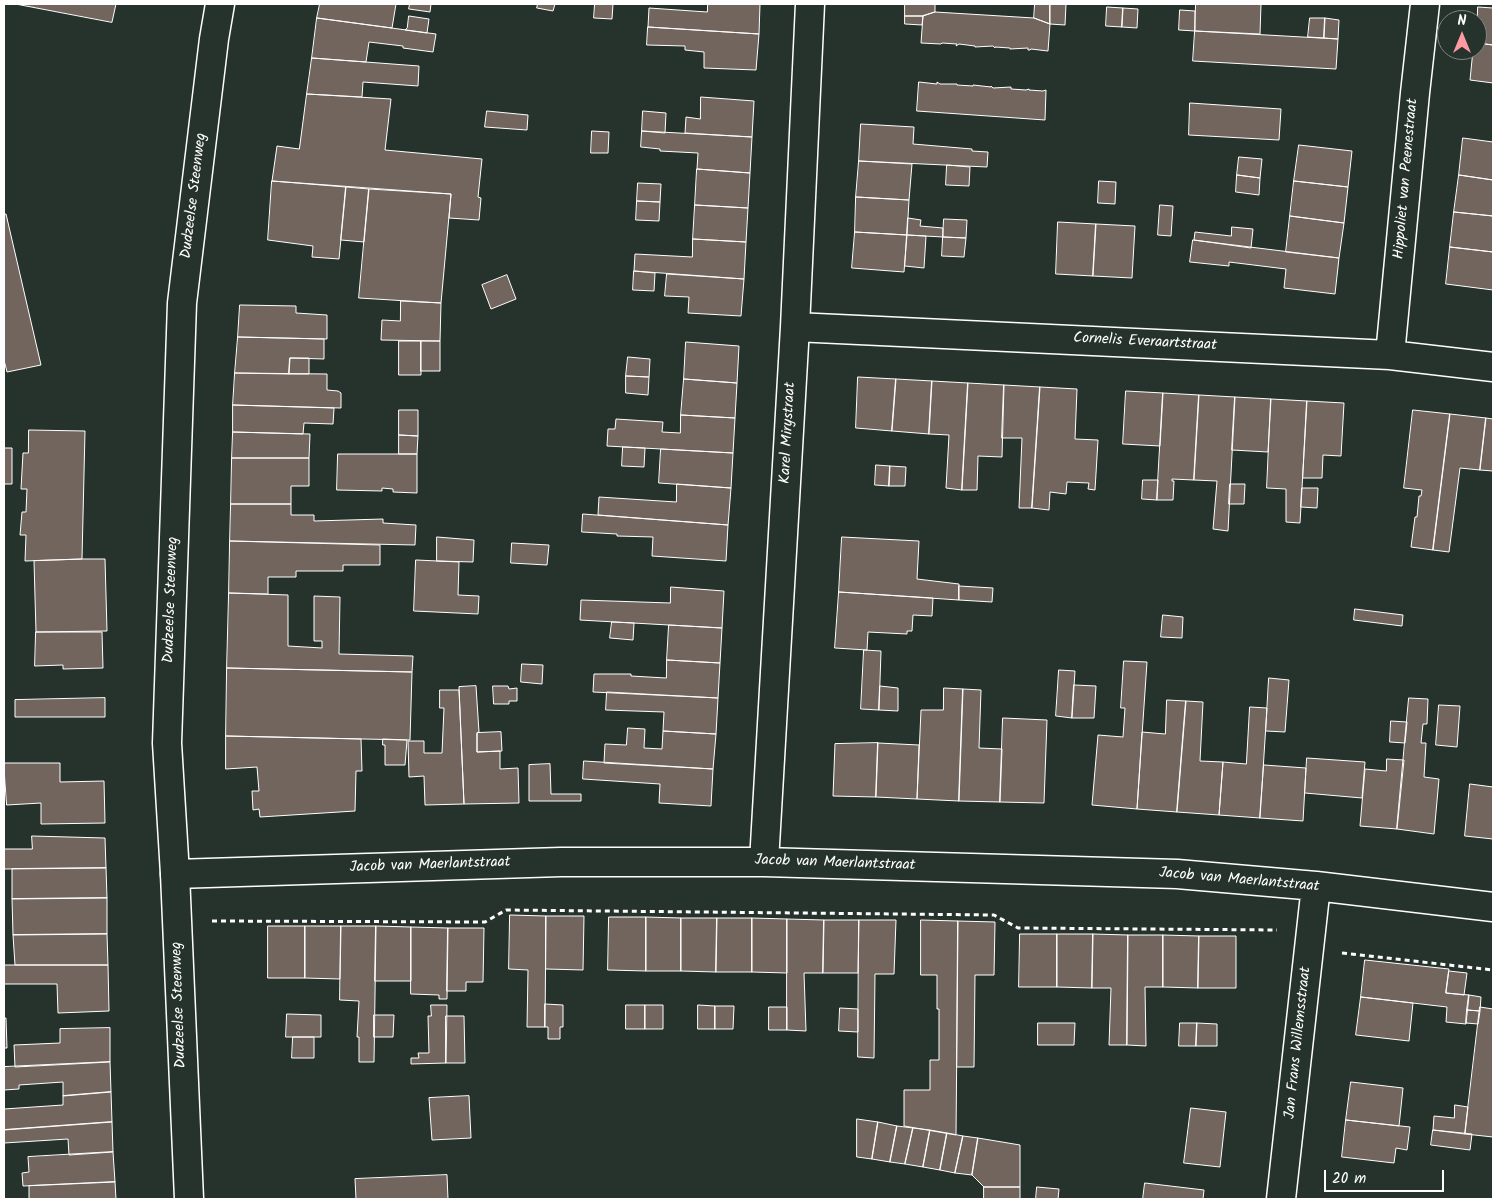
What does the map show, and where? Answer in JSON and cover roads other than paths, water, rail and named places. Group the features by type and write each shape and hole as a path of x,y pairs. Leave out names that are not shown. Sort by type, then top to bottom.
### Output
{"street":[{"name":"Dudzeelse Steenweg","path":"189,1199 175,874 167,743 182,303 214,39 220,4"},
{"name":"Karel Mirystraat","path":"764,862 795,327 810,4"},
{"name":"Hippoliet van Peenestraat","path":"1390,355 1414,93 1425,4"},
{"name":"Cornelis Everaartstraat","path":"795,327 1390,355 1493,367"},
{"name":"Jacob van Maerlantstraat","path":"175,874 561,862 764,862 1177,874 1316,886 1493,907"},
{"name":"Jan Frans Willemsstraat","path":"1281,1199 1316,886"}]}
